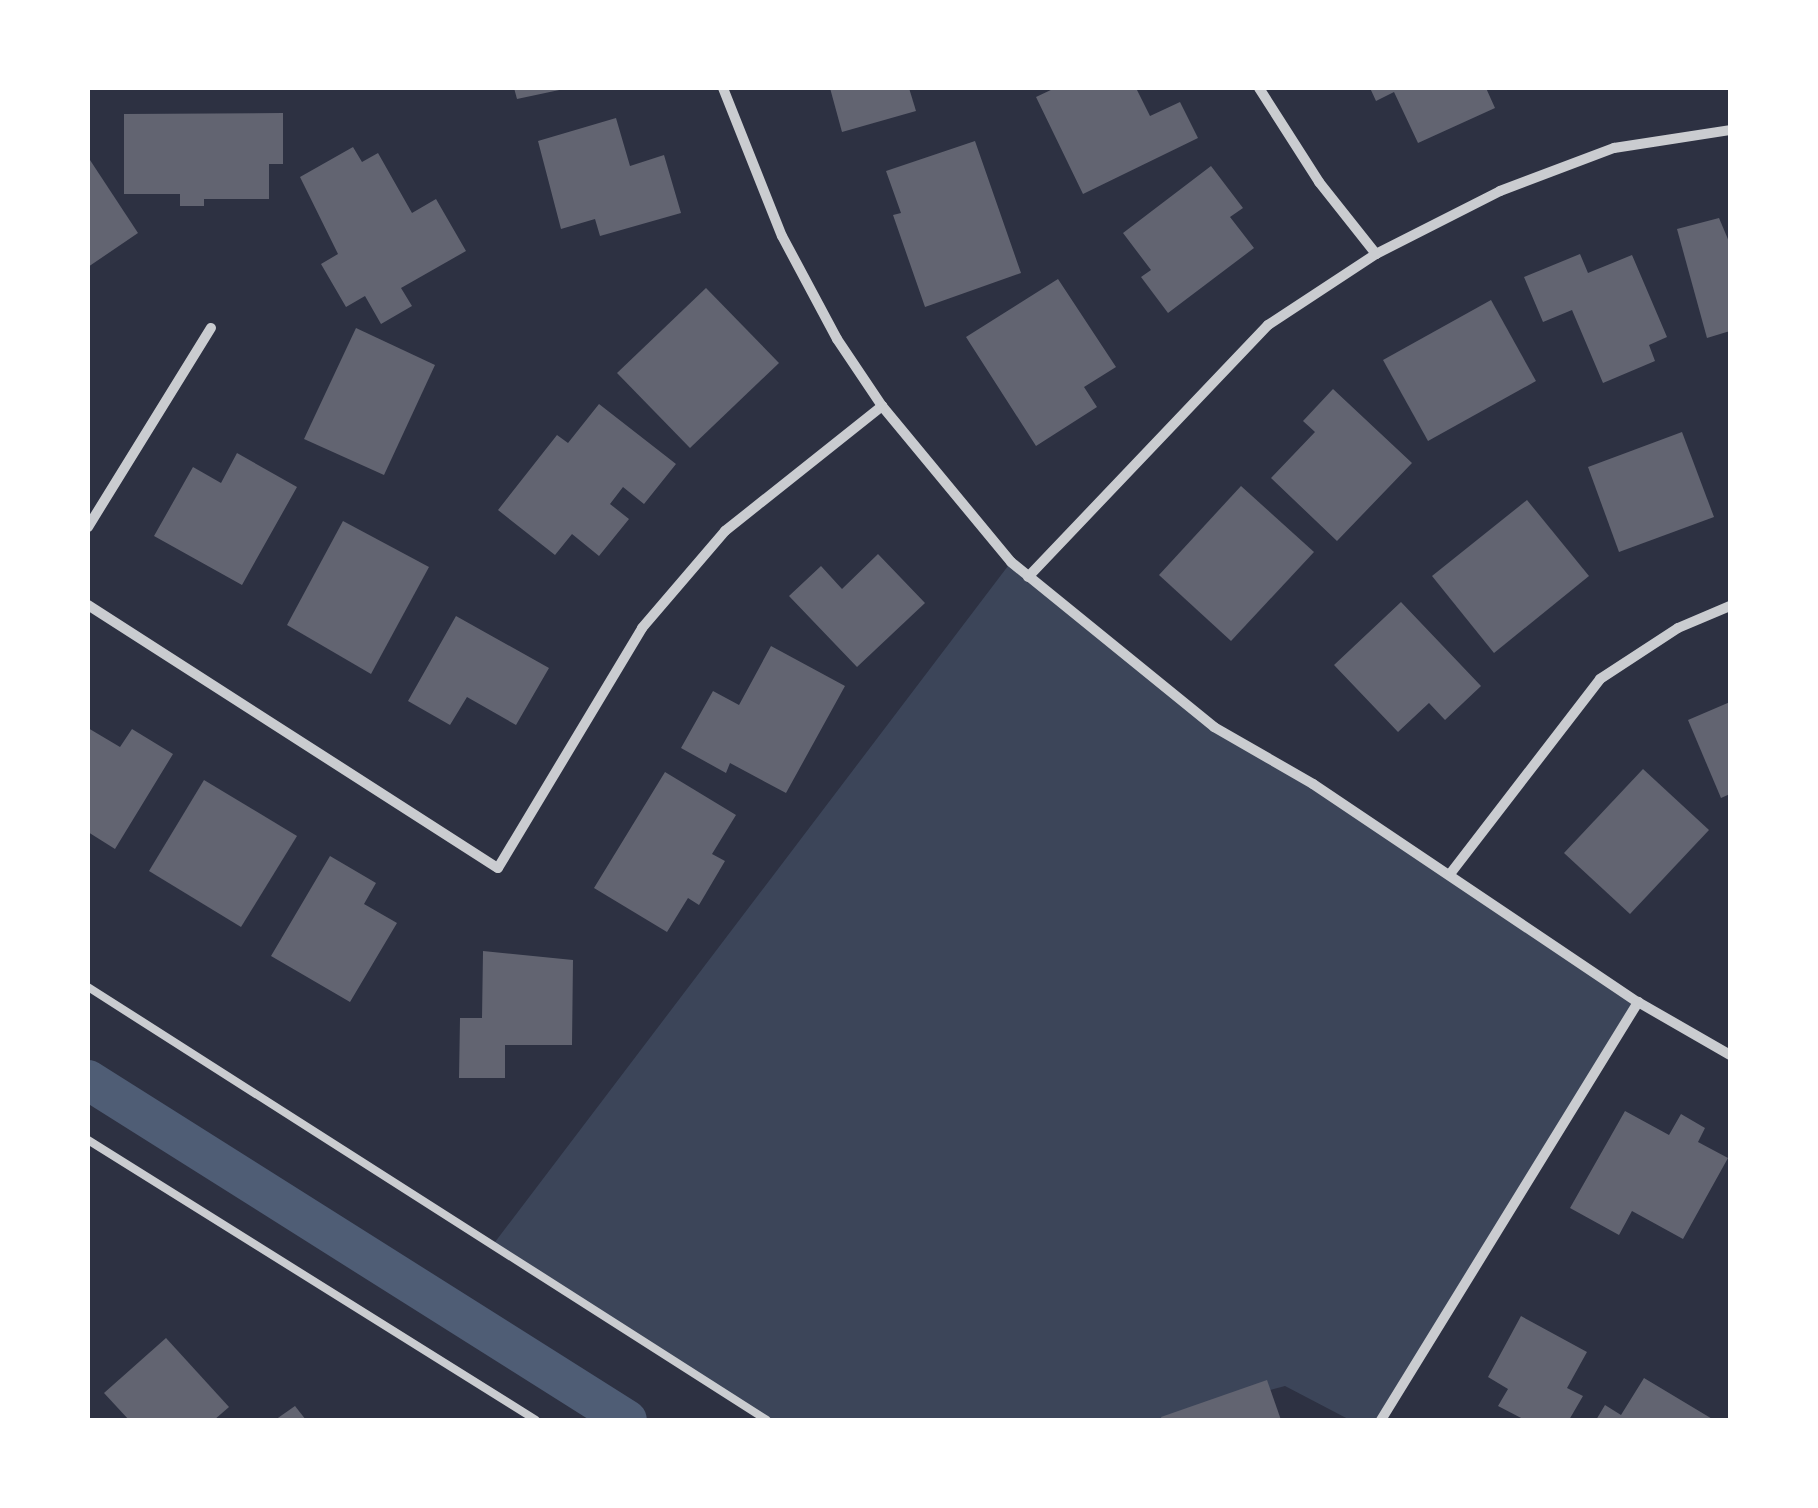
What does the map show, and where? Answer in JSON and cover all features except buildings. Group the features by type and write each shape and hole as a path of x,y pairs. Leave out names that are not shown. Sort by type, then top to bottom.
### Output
{"street":[{"path":"723,88 782,236 882,406 1028,577 1214,727 1450,874 1638,1002 1730,1055"},
{"path":"1259,88 1319,182 1376,254"},
{"path":"1028,577 1268,325 1376,254 1500,191 1614,148 1730,130"},
{"path":"88,526 211,328"},
{"path":"88,604 498,868 642,628 725,531 882,406"},
{"path":"1450,874 1600,680 1678,628 1730,606"},
{"path":"1382,1420 1638,1002"}],"lane":[{"path":"88,986 767,1420"},
{"path":"88,1140 536,1420"}],"shaded area":[{"path":"1011,562 1214,727 1313,784 1638,1002 1381,1420 1350,1420 1285,1386 1158,1420 767,1420 492,1246"}],"waterway":[{"path":"88,1080 627,1420"}]}
